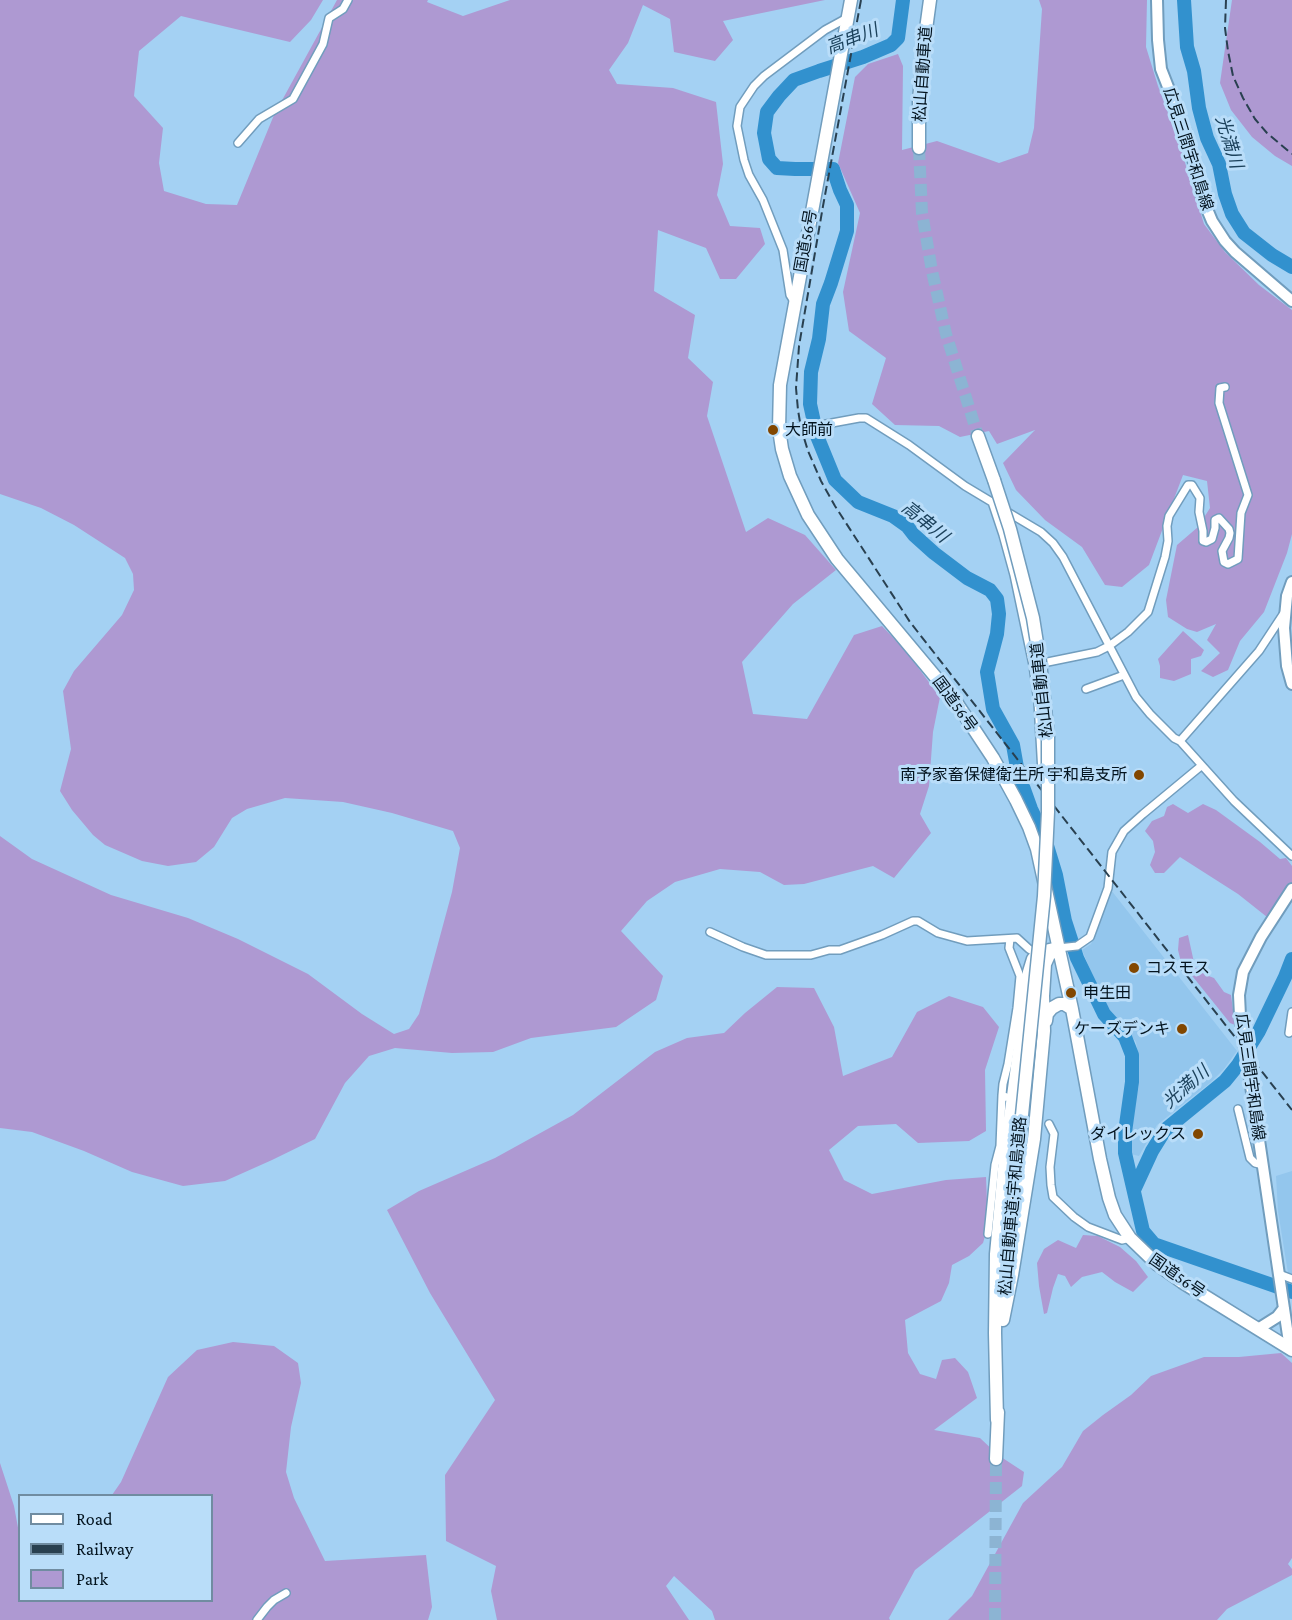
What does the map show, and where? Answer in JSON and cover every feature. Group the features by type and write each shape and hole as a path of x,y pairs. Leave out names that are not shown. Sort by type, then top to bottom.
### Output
{"highway":[{"name":"国道56号","path":"851,0 780,385 779,429 782,449 794,487 818,531 837,559 954,699 993,758 1029,827 1063,948 1100,1159 1115,1215 1130,1238 1148,1257 1166,1271 1291,1349"},
{"name":"松山自動車道","path":"919,148 922,61 930,0"},
{"name":"松山自動車道","path":"978,436 1013,539 1033,618 1047,718 1048,812 1041,955"},
{"path":"997,1420 995,1333 998,1234 1006,1148 1029,972 1033,959 1063,948"},
{"path":"1041,955 1044,1031"},
{"name":"松山自動車道;宇和島道路","path":"996,1459 1003,1320 1022,1115 1041,955"},
{"path":"1003,1320 1034,1139 1047,1014 1059,1004 1072,1009"}],"main road":[{"name":"広見三間宇和島線","path":"1157,0 1161,69 1188,138 1202,197 1212,221 1235,252 1292,301"},
{"path":"1292,582 1285,611 1287,666 1292,684"},
{"name":"広見三間宇和島線","path":"1283,1303 1240,1016 1239,995 1243,972 1261,937 1292,889"},
{"path":"1258,1329 1277,1317 1283,1303"},
{"path":"1283,1303 1291,1349"}],"street":[{"path":"238,143 259,119 293,99 323,44 329,18 344,9 348,0"},
{"path":"795,303 790,295 783,250 744,160 737,126 740,107 764,76 825,30 848,17"},
{"path":"1033,665 1097,652 1128,633 1148,612 1165,556 1169,516 1188,485 1192,485 1200,498 1198,512 1203,541 1212,540 1215,520 1219,518 1229,528 1230,533 1222,552 1224,562 1228,564 1238,559 1241,513 1248,495 1219,403 1220,388 1226,387"},
{"path":"779,429 810,427 866,418 909,444 965,486 1041,532 1063,557 1136,697 1150,714 1180,741 1234,801 1292,856"},
{"path":"992,502 1014,575 1033,665 1038,702 1041,773"},
{"path":"1180,741 1259,651 1285,611"},
{"path":"1086,689 1124,675"},
{"path":"1063,948 1077,946 1090,937 1107,888 1112,852 1124,831 1201,766"},
{"path":"710,932 766,955 811,955 829,950 840,950 918,921 938,933 967,941 1017,938 1029,949 1041,955"},
{"path":"988,1234 995,1165 1000,1146 1003,1084 1017,1008 1020,975 1009,948 1010,939"},
{"path":"1289,1033 1292,1012"},
{"path":"1238,1109 1250,1158 1255,1163 1263,1164"},
{"path":"1049,1124 1054,1134 1050,1167 1053,1197 1088,1227 1122,1240 1130,1238"},
{"path":"1279,1276 1292,1279"},
{"path":"257,1620 267,1607 286,1593"}],"shaded area":[{"path":"1111,890 1237,1051 1210,1083 1157,1125 1139,1156 1131,1154 1130,1137 1132,1115 1139,1086 1136,1042 1105,1005 1082,950 1091,944"},
{"path":"1292,1171 1292,1274 1288,1273 1278,1211 1276,1176"}],"green space":[{"path":"0,0 323,0 311,20 290,42 181,16 139,51 134,96 163,128 159,163 164,191 206,204 237,205 274,115 337,0 428,0 427,2 463,16 510,0 825,0 723,21 733,40 715,61 674,52 670,19 643,5 628,43 609,70 617,84 673,88 716,102 723,164 717,195 730,226 760,228 765,244 736,279 720,279 706,248 658,230 654,291 695,315 688,358 713,382 707,416 746,532 768,518 805,535 836,570 793,604 742,662 753,714 807,719 854,635 882,626 905,650 940,697 933,732 929,786 920,814 931,833 894,878 873,866 804,884 784,885 760,872 720,869 675,882 647,901 621,931 663,976 656,1000 616,1027 531,1038 493,1052 452,1053 395,1048 369,1056 345,1083 315,1139 225,1181 183,1186 132,1172 32,1132 0,1128 0,836 32,859 111,895 188,918 238,939 308,974 362,1014 394,1034 409,1029 419,1014 452,892 460,848 453,831 392,813 343,802 285,798 247,809 232,818 214,847 196,862 168,866 142,861 105,845 93,835 72,810 60,791 71,749 63,691 74,671 122,615 134,590 133,574 125,558 74,525 41,508 0,494"},
{"path":"1039,0 1147,0 1146,47 1204,224 1225,252 1259,285 1292,310 1292,534 1264,612 1240,641 1228,670 1213,677 1201,671 1220,653 1207,640 1216,624 1197,632 1187,629 1168,617 1166,600 1177,545 1198,527 1210,508 1207,481 1183,475 1149,565 1122,587 1105,585 1082,547 1045,520 1016,490 1003,463 1035,430 997,444 989,431 960,437 939,426 895,425 872,404 886,358 849,331 843,292 860,213 838,163 855,77 868,64 898,54 903,66 902,150 937,141 999,163 1028,153 1034,128 1042,9"},
{"path":"1232,0 1292,0 1292,166 1275,156 1252,137 1231,110 1220,83"},
{"path":"1183,631 1204,650 1201,656 1191,659 1191,674 1174,681 1160,678 1158,659"},
{"path":"1173,804 1188,813 1203,804 1216,810 1280,859 1286,858 1292,866 1292,882 1267,917 1238,894 1180,857 1164,873 1155,873 1150,865 1155,852 1153,841 1145,831 1152,821 1164,816 1167,807"},
{"path":"1188,935 1195,967 1214,978 1224,992 1231,995 1235,1025 1230,1023 1181,962 1178,950 1179,938"},
{"path":"777,987 814,988 834,1027 843,1076 892,1057 917,1012 949,996 983,1007 999,1027 985,1070 986,1131 969,1141 918,1143 896,1124 858,1126 829,1150 844,1180 872,1194 946,1180 986,1177 988,1226 983,1243 969,1256 952,1265 949,1283 941,1301 905,1320 908,1353 920,1374 936,1379 942,1360 955,1358 968,1372 977,1398 934,1430 980,1438 998,1455 1024,1472 1022,1486 915,1570 890,1620 715,1620 712,1611 674,1576 666,1586 689,1620 497,1620 491,1591 496,1566 446,1541 445,1475 495,1400 430,1293 387,1210 419,1191 495,1158 573,1115 655,1052 687,1038 724,1033"},
{"path":"1083,1235 1098,1236 1120,1247 1136,1261 1148,1277 1133,1292 1102,1272 1082,1277 1071,1287 1065,1276 1058,1274 1047,1313 1044,1314 1037,1263 1044,1249 1058,1240 1076,1248"},
{"path":"233,1342 274,1346 298,1363 301,1383 291,1427 286,1472 294,1498 325,1561 426,1555 432,1607 428,1620 0,1620 0,1463 14,1506 18,1528 18,1602 213,1602 213,1494 113,1494 121,1482 168,1377 197,1350"},
{"path":"1281,1353 1292,1363 1292,1558 1288,1564 1292,1569 1292,1575 1227,1609 1217,1620 948,1620 972,1596 1023,1503 1062,1467 1083,1431 1131,1395 1151,1376 1204,1357 1239,1357"}],"waterway":[{"name":"高串川","path":"903,0 898,38 891,45 794,80 767,112 764,133 769,159 777,168 833,169 847,205 847,231 823,304 819,339 811,372 810,404 817,436 835,480 858,502 893,516 907,526 934,553 967,578 990,590 997,599 999,614 997,634 987,672 993,709 1013,745 1018,773 1045,839 1056,875 1065,921 1077,958 1104,1014 1125,1037 1132,1055 1132,1082 1125,1132 1125,1153 1143,1231 1154,1244 1292,1292"},
{"name":"光満川","path":"1184,0 1187,47 1194,71 1199,108 1207,138 1219,164 1232,214 1244,233 1292,267"},
{"name":"光満川","path":"1134,1190 1152,1151 1165,1130 1225,1081 1238,1065 1259,1031 1292,959"}],"tunnel":[{"path":"919,148 922,213 932,271 946,334 978,436"},
{"path":"995,1620 996,1459"}],"railway":[{"path":"861,0 799,346 796,388 801,428 808,451 835,506 910,622 1292,1110"},
{"path":"1226,0 1225,28 1233,76 1255,119 1267,133 1292,154"}],"place":[{"name":"大師前","path":"773,430"},
{"name":"南予家畜保健衛生所 宇和島支所","path":"1139,775"},
{"name":"コスモス","path":"1134,968"},
{"name":"申生田","path":"1071,993"},
{"name":"ケーズデンキ","path":"1182,1029"},
{"name":"ダイレックス","path":"1198,1134"}]}
